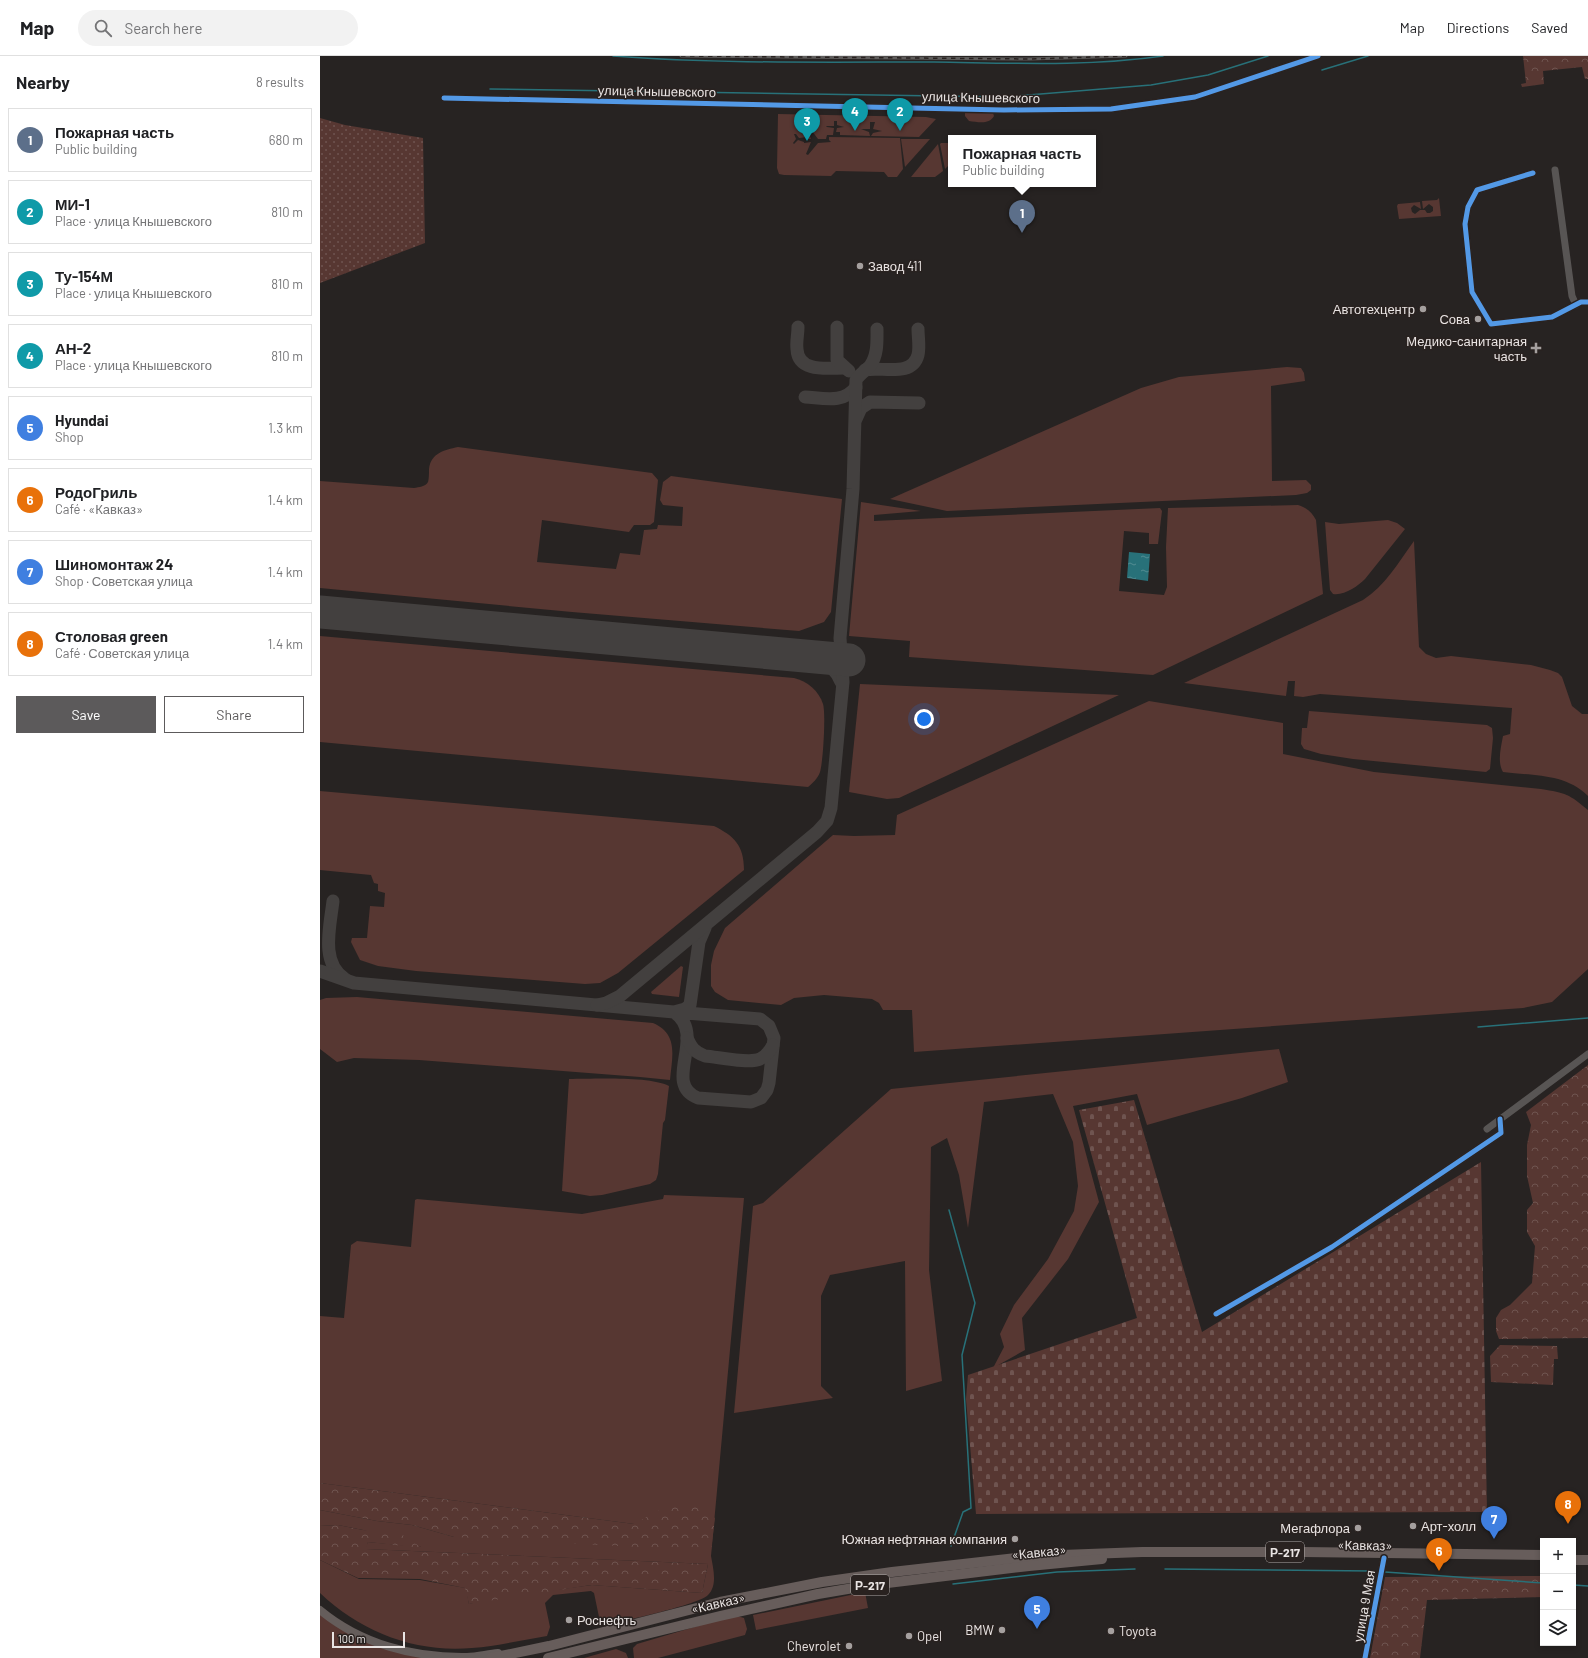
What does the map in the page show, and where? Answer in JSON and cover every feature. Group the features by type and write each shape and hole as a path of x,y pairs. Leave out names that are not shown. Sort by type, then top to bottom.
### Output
{"highway":[{"name":"«Кавказ»","path":"491,1658 627,1627 720,1602 776,1591 883,1573 1035,1556 1142,1552 1540,1555"},
{"path":"1576,1555 1588,1555"},
{"name":"«Кавказ»","path":"548,1658 786,1600 871,1585 1088,1560 1125,1558 1384,1558 1540,1560"},
{"path":"1576,1560 1588,1560"},
{"path":"776,1591 760,1597 738,1601 736,1605 741,1607 778,1600 786,1600"},
{"path":"627,1627 644,1625 708,1608 713,1609 713,1612 710,1614 665,1629"}],"main road":[{"path":"320,1610 345,1628 368,1640 386,1647 408,1652 450,1657 469,1657 526,1651"}],"street":[{"name":"улица Кнышевского","path":"444,98 997,109 1112,109 1195,98 1318,56"},
{"path":"1555,170 1572,296 1576,305"},
{"path":"1533,173 1477,190 1468,207 1465,224 1472,292 1490,324 1552,317 1581,302 1588,302"},
{"path":"1487,1129 1588,1054"},
{"path":"1216,1314 1332,1247 1500,1133 1500,1119"},
{"name":"улица 9 Мая","path":"1365,1658 1384,1558"}],"green space":[{"path":"1523,56 1588,56 1588,79 1585,79 1582,67 1543,71 1544,84 1522,87 1521,84 1526,83"},
{"path":"965,112 993,113 994,116 986,122 969,121 965,116"},
{"path":"778,114 926,117 936,119 919,137 871,136 873,133 882,131 873,129 875,122 870,122 870,129 861,129 869,132 870,136 840,135 840,132 836,132 837,128 844,127 837,125 837,121 834,121 834,126 826,126 834,128 833,135 827,135 826,139 818,139 809,127 807,127 811,139 808,139 808,137 799,138 796,134 794,134 796,139 793,143 794,144 798,140 804,143 811,142 806,154 808,155 818,143 831,142 829,137 900,138 903,169 897,177 888,177 884,172 836,171 831,176 784,175 779,174 777,168"},
{"path":"320,118 345,125 423,138 425,243 320,283"},
{"path":"901,139 930,139 905,167"},
{"path":"948,143 948,166 945,169 940,144"},
{"path":"938,144 943,171 935,177 911,177"},
{"path":"1439,198 1441,216 1399,219 1398,204 1420,202 1421,209 1414,205 1411,208 1412,212 1415,214 1420,210 1425,210 1427,213 1430,213 1433,211 1433,207 1429,204 1423,209 1422,201 1437,200"},
{"path":"1287,367 1301,368 1304,373 1305,381 1271,386 1272,481 1306,480 1311,485 1311,490 1307,493 1296,495 947,511 890,499 1141,388 1179,377"},
{"path":"458,447 652,473 658,480 654,522 650,525 634,525 629,532 542,520 537,562 616,569 620,553 640,555 644,530 657,529 658,525 682,526 683,507 663,505 660,500 663,482 671,476 842,499 831,612 824,622 799,631 572,612 320,588 320,481 414,488 420,487 428,482 429,469 432,459 443,451"},
{"path":"861,502 921,511 874,515 874,521 1160,508 1162,511 1158,544 1149,544 1149,533 1124,531 1119,591 1164,595 1167,587 1166,547 1168,508 1298,505 1309,511 1316,520 1323,594 1153,675 909,657 910,641 849,636"},
{"path":"1388,520 1397,523 1405,529 1362,582 1346,592 1333,594 1330,590 1325,522 1339,524"},
{"path":"1414,541 1419,647 1426,654 1436,658 1451,656 1531,665 1558,673 1562,677 1572,706 1582,714 1588,714 1588,796 1569,783 1559,779 1537,775 1503,772 1500,764 1501,750 1503,736 1510,734 1512,708 1320,694 1303,697 1294,696 1295,681 1288,681 1286,696 1184,683 1363,600 1385,581"},
{"path":"320,636 799,679 812,687 819,695 823,704 824,738 820,772 808,787 320,742"},
{"path":"860,684 1119,695 899,798 887,799 849,792"},
{"path":"1149,701 1283,723 1283,754 1374,772 1541,789 1562,793 1571,797 1588,810 1588,969 1552,1002 1523,1008 914,1052 912,1010 883,1010 879,1003 872,999 824,995 794,998 781,1005 728,1000 715,992 711,986 711,965 714,951 725,928 833,835 895,835 897,815"},
{"path":"1309,711 1487,725 1492,728 1493,738 1490,769 1486,772 1353,759 1321,754 1304,749 1301,744 1302,728 1307,728"},
{"path":"320,791 714,826 736,842 740,848 744,861 744,870 618,973 600,983 585,984 416,971 378,966 360,960 351,942 352,938 367,938 370,906 384,907 385,893 378,891 378,884 374,883 371,875 320,870"},
{"path":"681,966 683,967 679,997 652,994 651,992"},
{"path":"357,997 653,1023 667,1033 670,1040 672,1055 670,1080 419,1060 354,1058 337,1062 320,1049 320,1000 326,998"},
{"path":"1279,1049 1288,1082 1242,1098 1147,1125 1137,1094 1073,1106 1099,1202 1068,1259 1022,1318 1025,1350 993,1368 1004,1347 1000,1334 1014,1305 1048,1259 1074,1211 1078,1186 1073,1142 1053,1094 984,1102 968,1228 959,1175 947,1138 931,1147 929,1270 942,1381 906,1391 905,1261 830,1275 821,1296 821,1386 833,1398 734,1413 753,1206 763,1203 891,1089"},
{"path":"1588,1065 1588,1338 1499,1339 1496,1331 1496,1318 1501,1310 1510,1305 1532,1283 1535,1246 1527,1232 1527,1210 1533,1203 1527,1176 1527,1145 1531,1125 1526,1112"},
{"path":"569,1079 635,1079 669,1086 656,1180 650,1184 602,1195 590,1196 562,1191"},
{"path":"1134,1100 1202,1332 1481,1162 1487,1512 976,1514 966,1399 968,1375 1137,1318 1079,1110"},
{"path":"664,1195 744,1198 711,1556 714,1581 708,1595 702,1599 676,1608 608,1625 599,1623 594,1593 591,1591 553,1595 545,1603 550,1627 547,1636 491,1646 451,1649 430,1647 390,1637 353,1619 336,1607 320,1593 320,1560 359,1579 420,1580 466,1588 469,1604 488,1599 592,1585 702,1593 708,1564 365,1549 368,1542 421,1547 363,1530 338,1525 320,1526 320,1510 377,1521 412,1525 454,1537 634,1524 320,1483 320,1316 344,1318 351,1245 357,1241 411,1247 415,1200 417,1199 582,1214 663,1199"},
{"path":"1500,1345 1557,1346 1558,1359 1554,1359 1553,1385 1491,1382 1490,1356"},
{"path":"320,1483 634,1524 667,1506 691,1503 715,1518 711,1551 454,1537 412,1525 377,1521 320,1510"},
{"path":"338,1525 363,1530 401,1534 422,1548 368,1542 366,1549 708,1564 702,1593 591,1585 469,1604 465,1588 420,1579 358,1578 320,1560 320,1526"},
{"path":"1540,1576 1540,1597 1427,1600 1420,1658 1370,1658 1385,1577"},
{"path":"865,1592 868,1608 756,1630 753,1615"},
{"path":"320,1613 334,1625 429,1658 320,1658"},
{"path":"737,1616 744,1618 747,1629 745,1635 658,1658 634,1658 633,1648 637,1644 728,1617"},
{"path":"616,1649 626,1653 628,1658 584,1658"}],"water":[{"path":"1129,552 1150,554 1148,581 1127,578"}],"waterway":[{"path":"613,56 653,59 733,61 1048,64 1106,62 1163,56"},
{"path":"490,89 1005,97 1151,85 1208,75 1268,56"},
{"path":"1322,70 1368,56"},
{"path":"1478,1027 1588,1018"},
{"path":"949,1210 975,1303 962,1355 971,1508 963,1512 951,1546"},
{"path":"953,1584 1057,1572 1135,1569"},
{"path":"1165,1569 1373,1571"},
{"path":"1385,1572 1540,1583"},
{"path":"1576,1585 1588,1586"}],"taxiway":[{"path":"798,327 797,349 799,357 803,362 808,366 815,368 844,368"},
{"path":"837,327 837,360 849,371"},
{"path":"597,1005 606,1003 620,996 817,832 827,821 831,808 843,682 840,638 853,489 856,380 873,362 876,348 877,329"},
{"path":"865,370 903,369 915,362 918,355 919,345 918,329"},
{"path":"805,397 826,399 839,398 846,396 856,387"},
{"path":"856,419 861,408 870,402 919,403"},
{"path":"815,657 831,666 837,673 841,682"},
{"path":"333,901 328,944 329,954 332,964 337,972 345,979"},
{"path":"320,971 354,983 674,1012 760,1019 769,1026 774,1038 767,1090 761,1098 751,1102 698,1098 688,1091 683,1082 687,1033 683,1022 674,1012 685,1009 690,1005 699,942 705,928"},
{"path":"687,1038 693,1049 705,1056 741,1061 760,1059 768,1053 773,1045"}],"runway":[{"path":"320,612 849,660"}],"railway":[{"path":"681,56 1030,59 1126,56"}],"cycle path":[{"path":"444,98 1004,110 1111,109 1195,97 1318,56"},
{"path":"1533,173 1477,190 1468,207 1465,224 1472,292 1491,324 1552,317 1581,302 1588,302"},
{"path":"1216,1314 1332,1247 1501,1133 1500,1119"},
{"path":"1365,1658 1384,1558"}],"place":[{"name":"АН-2","path":"855,131"},
{"name":"МИ-1","path":"900,131"},
{"name":"Ту-154М","path":"807,141"},
{"name":"Пожарная часть","path":"1022,233"},
{"name":"Завод 411","path":"860,266"},
{"name":"Автотехцентр","path":"1423,309"},
{"name":"Сова","path":"1478,319"},
{"name":"Медико-санитарная часть","path":"1536,348"},
{"name":"Столовая green","path":"1568,1524"},
{"name":"Арт-холл","path":"1413,1526"},
{"name":"Мегафлора","path":"1358,1528"},
{"name":"Южная нефтяная компания","path":"1015,1539"},
{"name":"Шиномонтаж 24","path":"1494,1539"},
{"name":"РодоГриль","path":"1439,1571"},
{"name":"Роснефть","path":"569,1620"},
{"name":"Hyundai","path":"1037,1629"},
{"name":"BMW","path":"1002,1630"},
{"name":"Toyota","path":"1111,1631"},
{"name":"Opel","path":"909,1636"},
{"name":"Chevrolet","path":"849,1646"}]}
